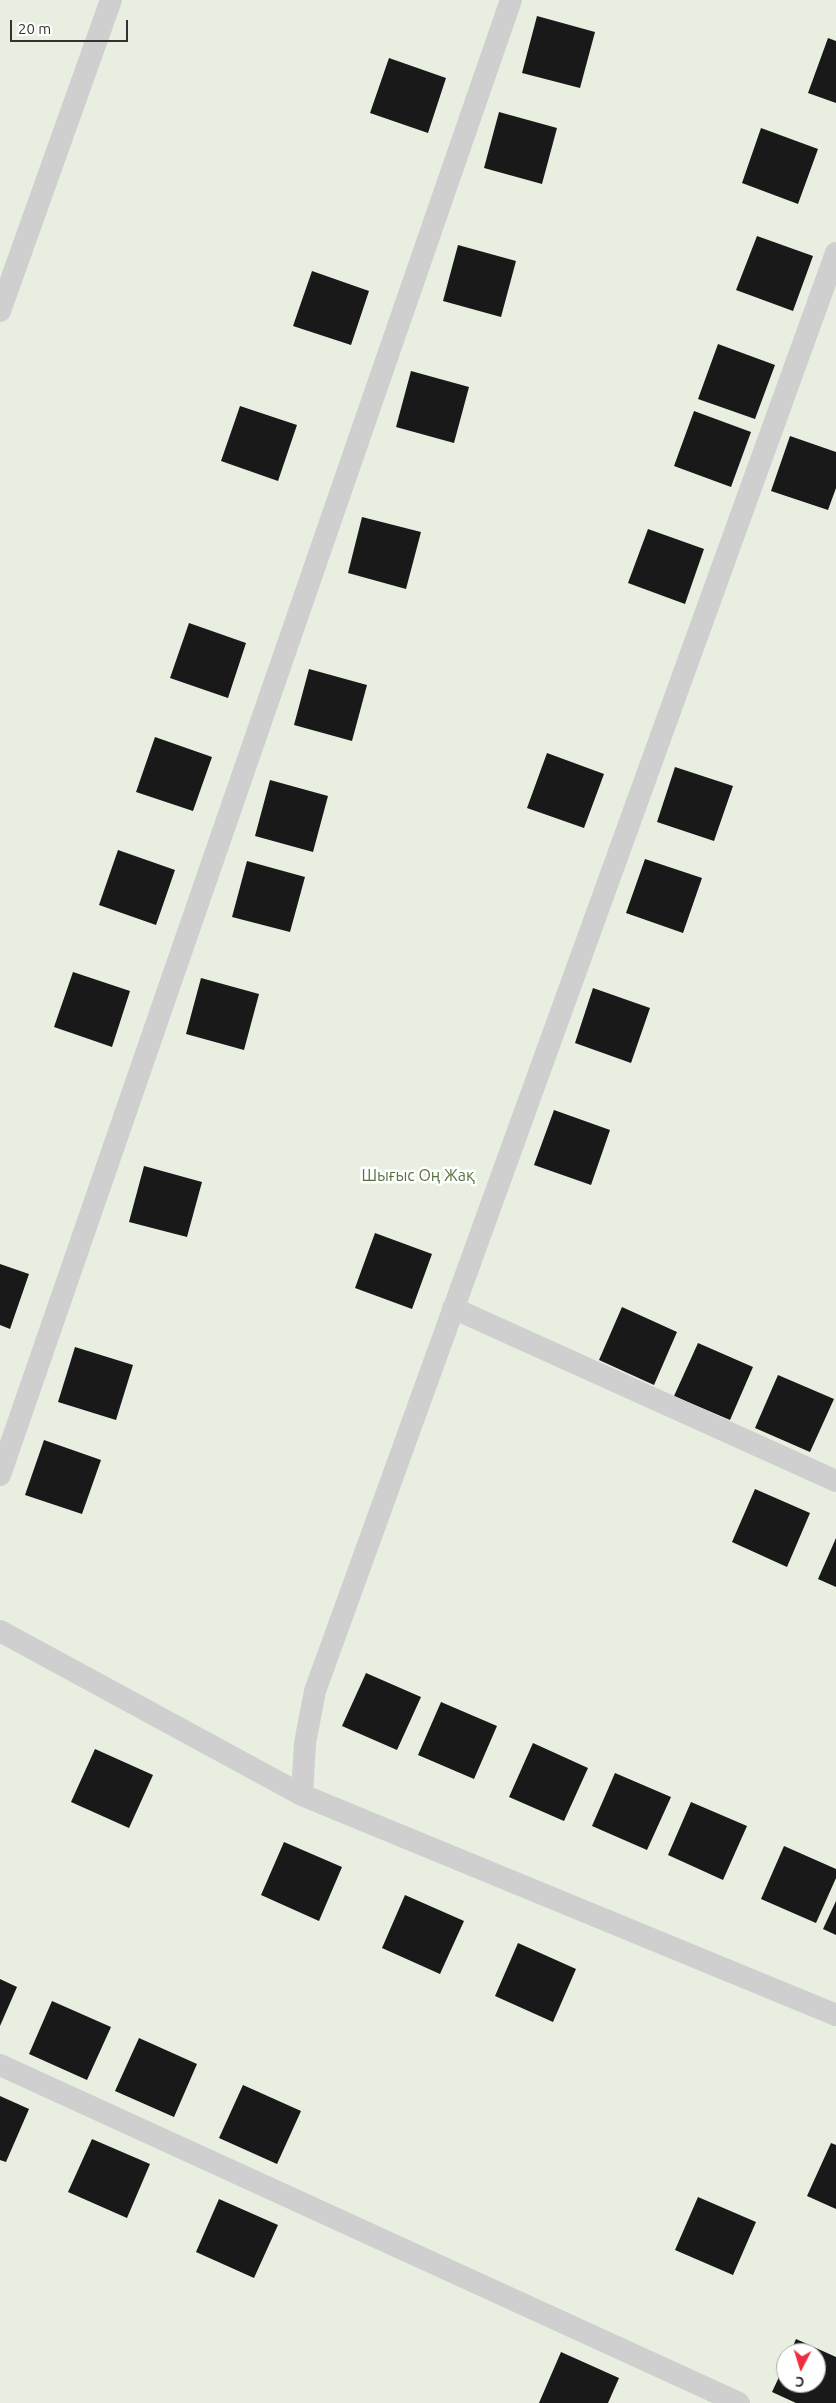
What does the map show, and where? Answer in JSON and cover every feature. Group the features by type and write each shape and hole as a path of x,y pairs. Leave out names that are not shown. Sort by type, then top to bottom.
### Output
{"lane":[{"path":"0,311 111,0"},
{"path":"0,1475 511,0"},
{"path":"302,1795 305,1743 315,1691 836,253"},
{"path":"453,1308 836,1481"},
{"path":"0,1630 302,1795 836,2016"},
{"path":"0,2065 739,2403"}],"green space":[{"name":"Шығыс Оң Жақ","path":"0,0 836,0 836,2403 0,2403"}],"building":[{"path":"537,16 595,32 580,88 522,73"},
{"path":"828,38 836,41 836,103 808,93"},
{"path":"389,58 446,78 428,133 370,113"},
{"path":"499,112 557,128 542,184 484,168"},
{"path":"761,128 818,149 798,204 742,183"},
{"path":"757,236 813,256 793,311 736,290"},
{"path":"458,245 516,261 501,317 443,301"},
{"path":"312,271 369,291 351,345 293,326"},
{"path":"718,344 775,365 755,419 698,399"},
{"path":"411,371 469,387 454,443 396,427"},
{"path":"240,406 297,425 278,481 221,461"},
{"path":"694,411 751,432 731,487 674,466"},
{"path":"790,436 836,452 836,488 828,510 771,491"},
{"path":"362,517 421,532 406,589 348,573"},
{"path":"648,529 704,549 685,604 628,583"},
{"path":"189,623 246,643 228,698 170,678"},
{"path":"309,669 367,685 352,741 294,725"},
{"path":"155,737 212,757 193,811 136,792"},
{"path":"547,753 604,774 584,828 527,808"},
{"path":"675,767 733,786 714,841 657,822"},
{"path":"270,780 328,796 313,852 255,836"},
{"path":"118,850 175,870 156,925 99,905"},
{"path":"645,859 702,878 683,933 626,913"},
{"path":"247,861 305,877 290,932 232,917"},
{"path":"73,972 130,991 112,1047 54,1027"},
{"path":"201,978 259,994 244,1050 186,1034"},
{"path":"593,988 650,1008 631,1063 575,1043"},
{"path":"554,1110 610,1130 591,1185 534,1165"},
{"path":"144,1166 202,1182 187,1237 129,1222"},
{"path":"375,1233 432,1254 412,1309 355,1288"},
{"path":"0,1264 29,1274 10,1329 0,1325"},
{"path":"622,1307 677,1332 654,1385 599,1360"},
{"path":"698,1343 753,1367 730,1420 674,1396"},
{"path":"75,1347 133,1365 116,1420 58,1402"},
{"path":"778,1375 834,1399 810,1452 755,1428"},
{"path":"44,1440 101,1460 82,1514 25,1495"},
{"path":"755,1489 810,1513 787,1567 732,1542"},
{"path":"836,1538 836,1587 818,1579"},
{"path":"366,1673 421,1697 397,1750 342,1726"},
{"path":"441,1702 497,1726 474,1779 418,1755"},
{"path":"533,1743 588,1768 564,1821 509,1797"},
{"path":"95,1749 153,1775 129,1828 71,1802"},
{"path":"615,1773 671,1797 647,1850 592,1826"},
{"path":"691,1802 747,1826 723,1880 668,1855"},
{"path":"284,1842 342,1867 319,1921 261,1895"},
{"path":"784,1846 836,1869 836,1878 816,1923 761,1899"},
{"path":"405,1895 464,1921 440,1974 382,1948"},
{"path":"836,1901 836,1935 823,1929"},
{"path":"518,1943 576,1969 553,2022 495,1996"},
{"path":"0,1979 17,1987 0,2026"},
{"path":"52,2001 111,2027 87,2080 29,2054"},
{"path":"139,2038 197,2064 174,2117 115,2091"},
{"path":"243,2085 301,2111 277,2164 219,2138"},
{"path":"0,2096 29,2109 6,2162 0,2160"},
{"path":"92,2139 150,2164 127,2218 68,2192"},
{"path":"831,2143 836,2145 836,2209 807,2196"},
{"path":"698,2197 756,2222 733,2275 675,2250"},
{"path":"219,2199 278,2225 254,2278 196,2252"},
{"path":"796,2339 805,2343 794,2343"},
{"path":"561,2352 619,2378 608,2403 539,2403"},
{"path":"826,2352 836,2357 836,2403 796,2403 772,2392 776,2383 776,2393 826,2393"}]}
